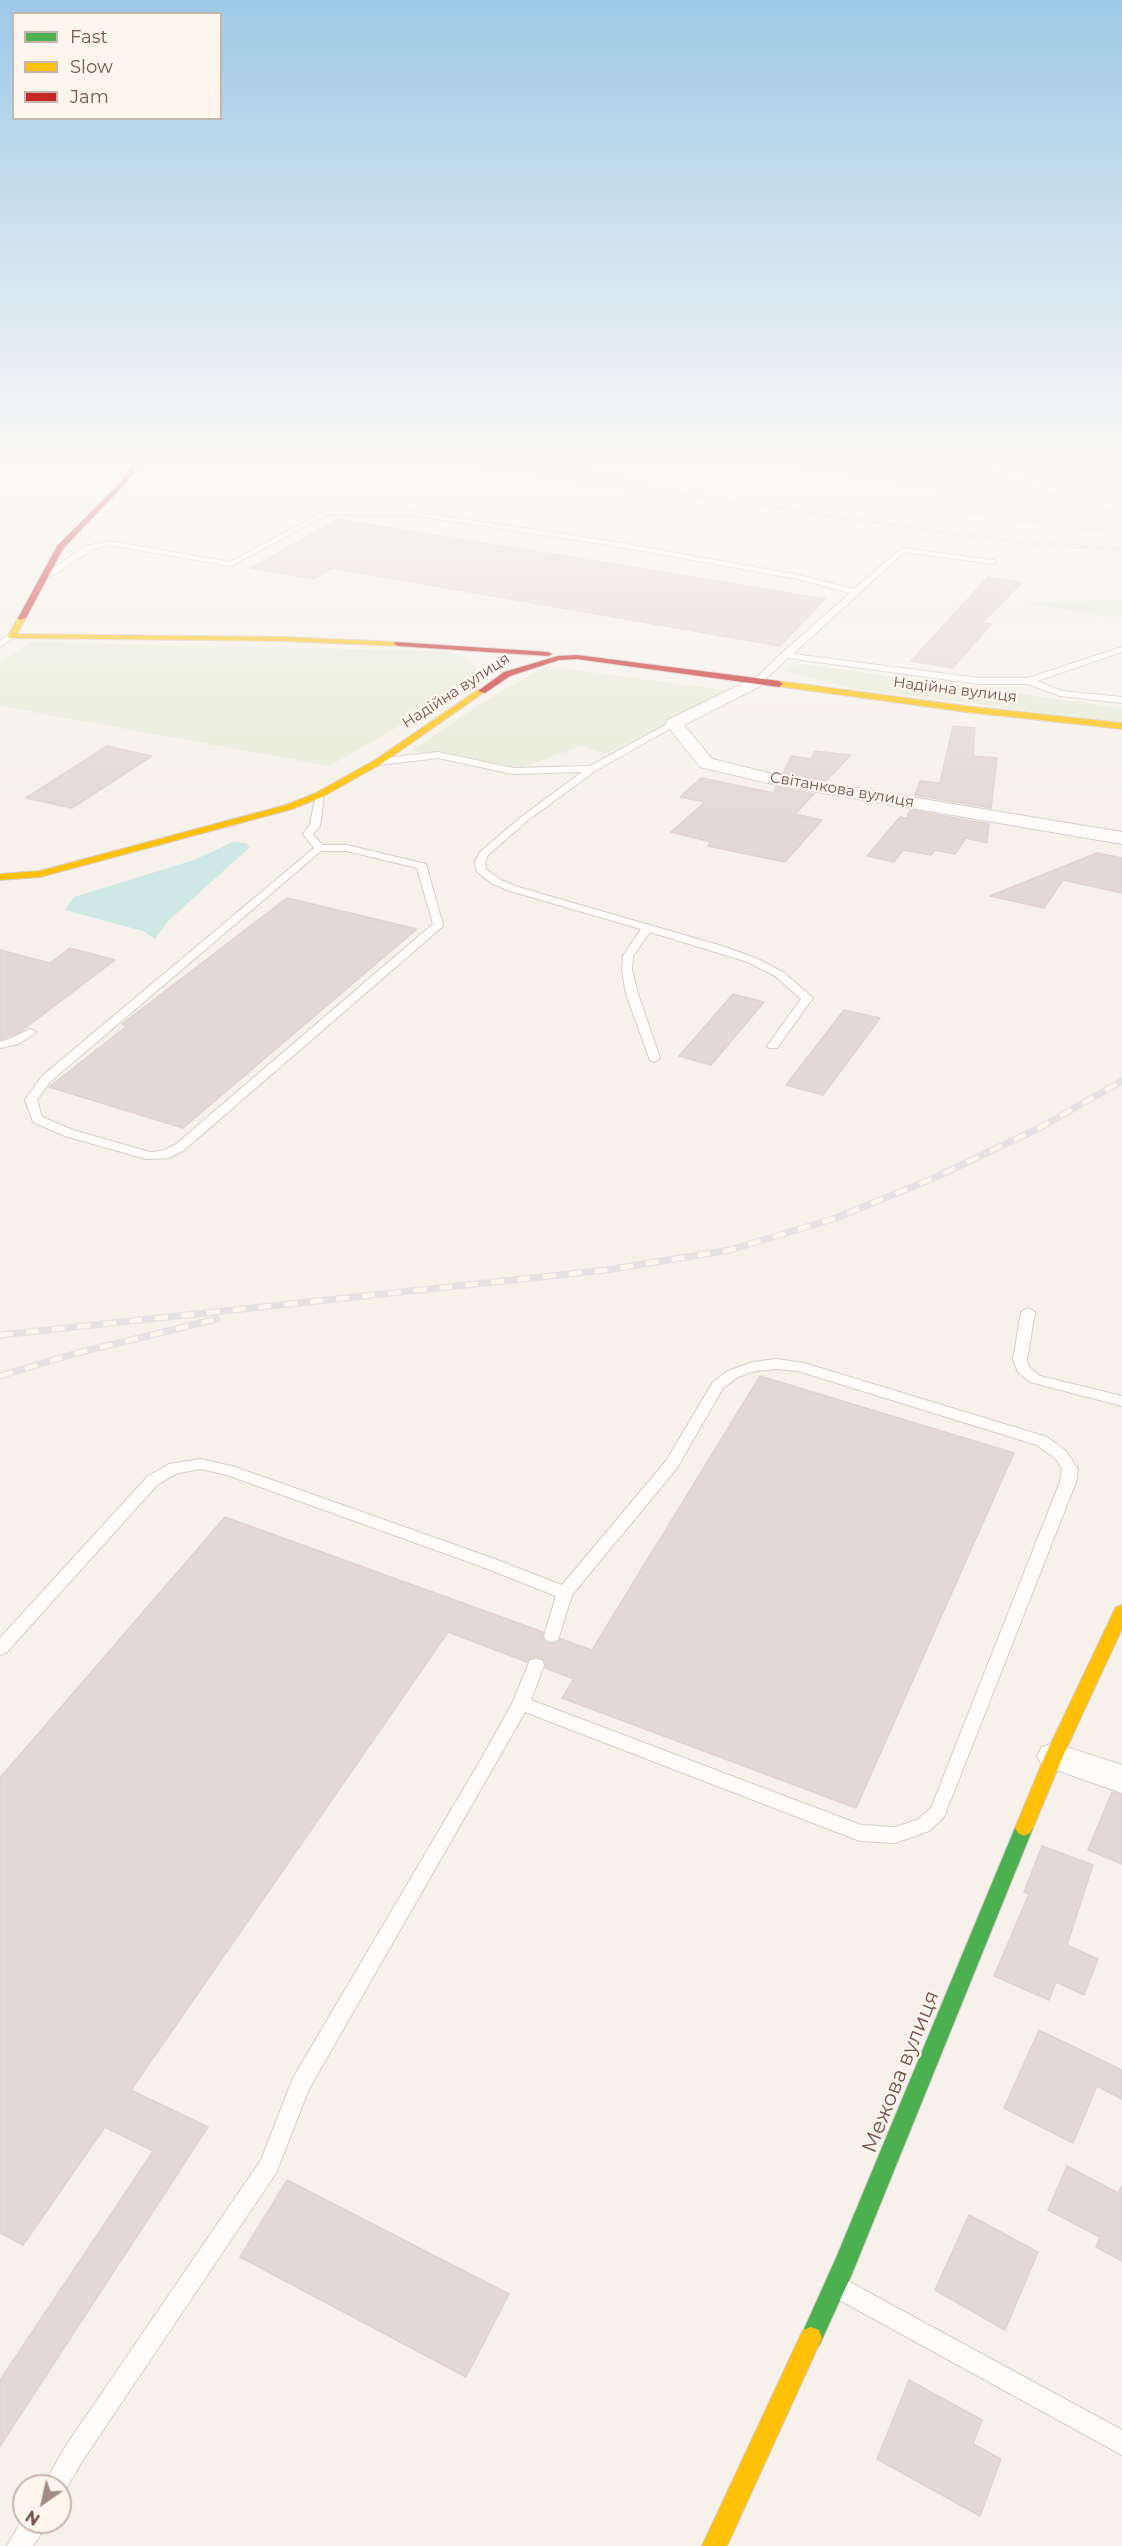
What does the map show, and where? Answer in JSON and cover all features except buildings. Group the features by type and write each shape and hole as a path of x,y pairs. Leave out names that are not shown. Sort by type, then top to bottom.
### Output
{"street":[{"path":"6,636 42,582"},
{"path":"6,636 282,639 449,646 577,657"},
{"name":"Надійна вулиця","path":"2,878 40,874 191,836 261,817 319,795 378,762 507,674 539,662 577,657 1122,726"},
{"path":"674,724 758,681"},
{"name":"Світанкова вулиця","path":"674,724 706,763 732,770 777,780 1122,838"},
{"name":"Межова вулиця","path":"714,2546 835,2285 1054,1756 1122,1611"},
{"path":"1054,1756 1122,1779"}],"lane":[{"path":"816,582 855,592"},
{"path":"758,681 866,582"},
{"path":"0,645 6,636"},
{"path":"785,655 979,681 1029,681 1122,649"},
{"path":"1029,681 1060,693 1122,700"},
{"path":"674,724 592,769 496,842 484,854 480,862 481,870 497,882 514,889 718,948 752,960 779,974 807,998 773,1046"},
{"path":"378,762 438,755 513,771 592,769"},
{"path":"319,795 315,826 308,834 319,848"},
{"path":"319,848 347,848 422,866 438,925 179,1148 165,1155 150,1156 69,1133 37,1119 31,1100 46,1079 319,848"},
{"path":"646,929 628,956 627,970 632,994 654,1058"},
{"path":"0,1045 14,1042 30,1032"},
{"path":"1028,1312 1020,1360 1023,1370 1035,1379 1122,1401"},
{"path":"521,1703 860,1833 895,1835 923,1826 938,1812 1068,1482 1070,1469 1061,1455 1042,1440 799,1366 776,1364 753,1367 733,1374 718,1385 672,1464 565,1593 552,1636"},
{"path":"0,1649 153,1480 174,1468 201,1464 252,1479 486,1562 565,1593"},
{"path":"62,2474 269,2166 300,2085 521,1703 536,1665"},
{"path":"835,2285 1122,2443"}],"green space":[{"path":"1122,599 1122,616 1109,617 1022,603"},
{"path":"30,642 444,651 469,658 480,675 424,712 329,766 0,706 0,664"},
{"path":"802,664 1122,708 1122,723 849,688 785,671 789,666"},
{"path":"545,666 733,691 606,754 582,746 502,774 412,751 475,707"}],"water":[{"path":"233,842 246,843 250,847 168,921 155,939 143,931 65,910 74,897 194,860"}],"railway":[{"path":"0,1335 606,1270 730,1250 836,1218 936,1177 1039,1128 1122,1081"},
{"path":"0,1376 77,1353 217,1319"}],"traffic: fast":[{"path":"811,2338 844,2266 1024,1828"}],"traffic: slow":[{"path":"22,618 12,636 282,639 398,644"},
{"path":"779,684 966,709 1122,726"},
{"path":"0,877 40,874 289,807 319,795 378,762 482,691"},
{"path":"1024,1828 1054,1756 1122,1611"},
{"path":"714,2546 811,2338"}],"traffic: jam":[{"path":"22,618 42,582"},
{"path":"398,644 548,654"},
{"path":"482,691 507,674 558,658 577,657 779,684"}]}
